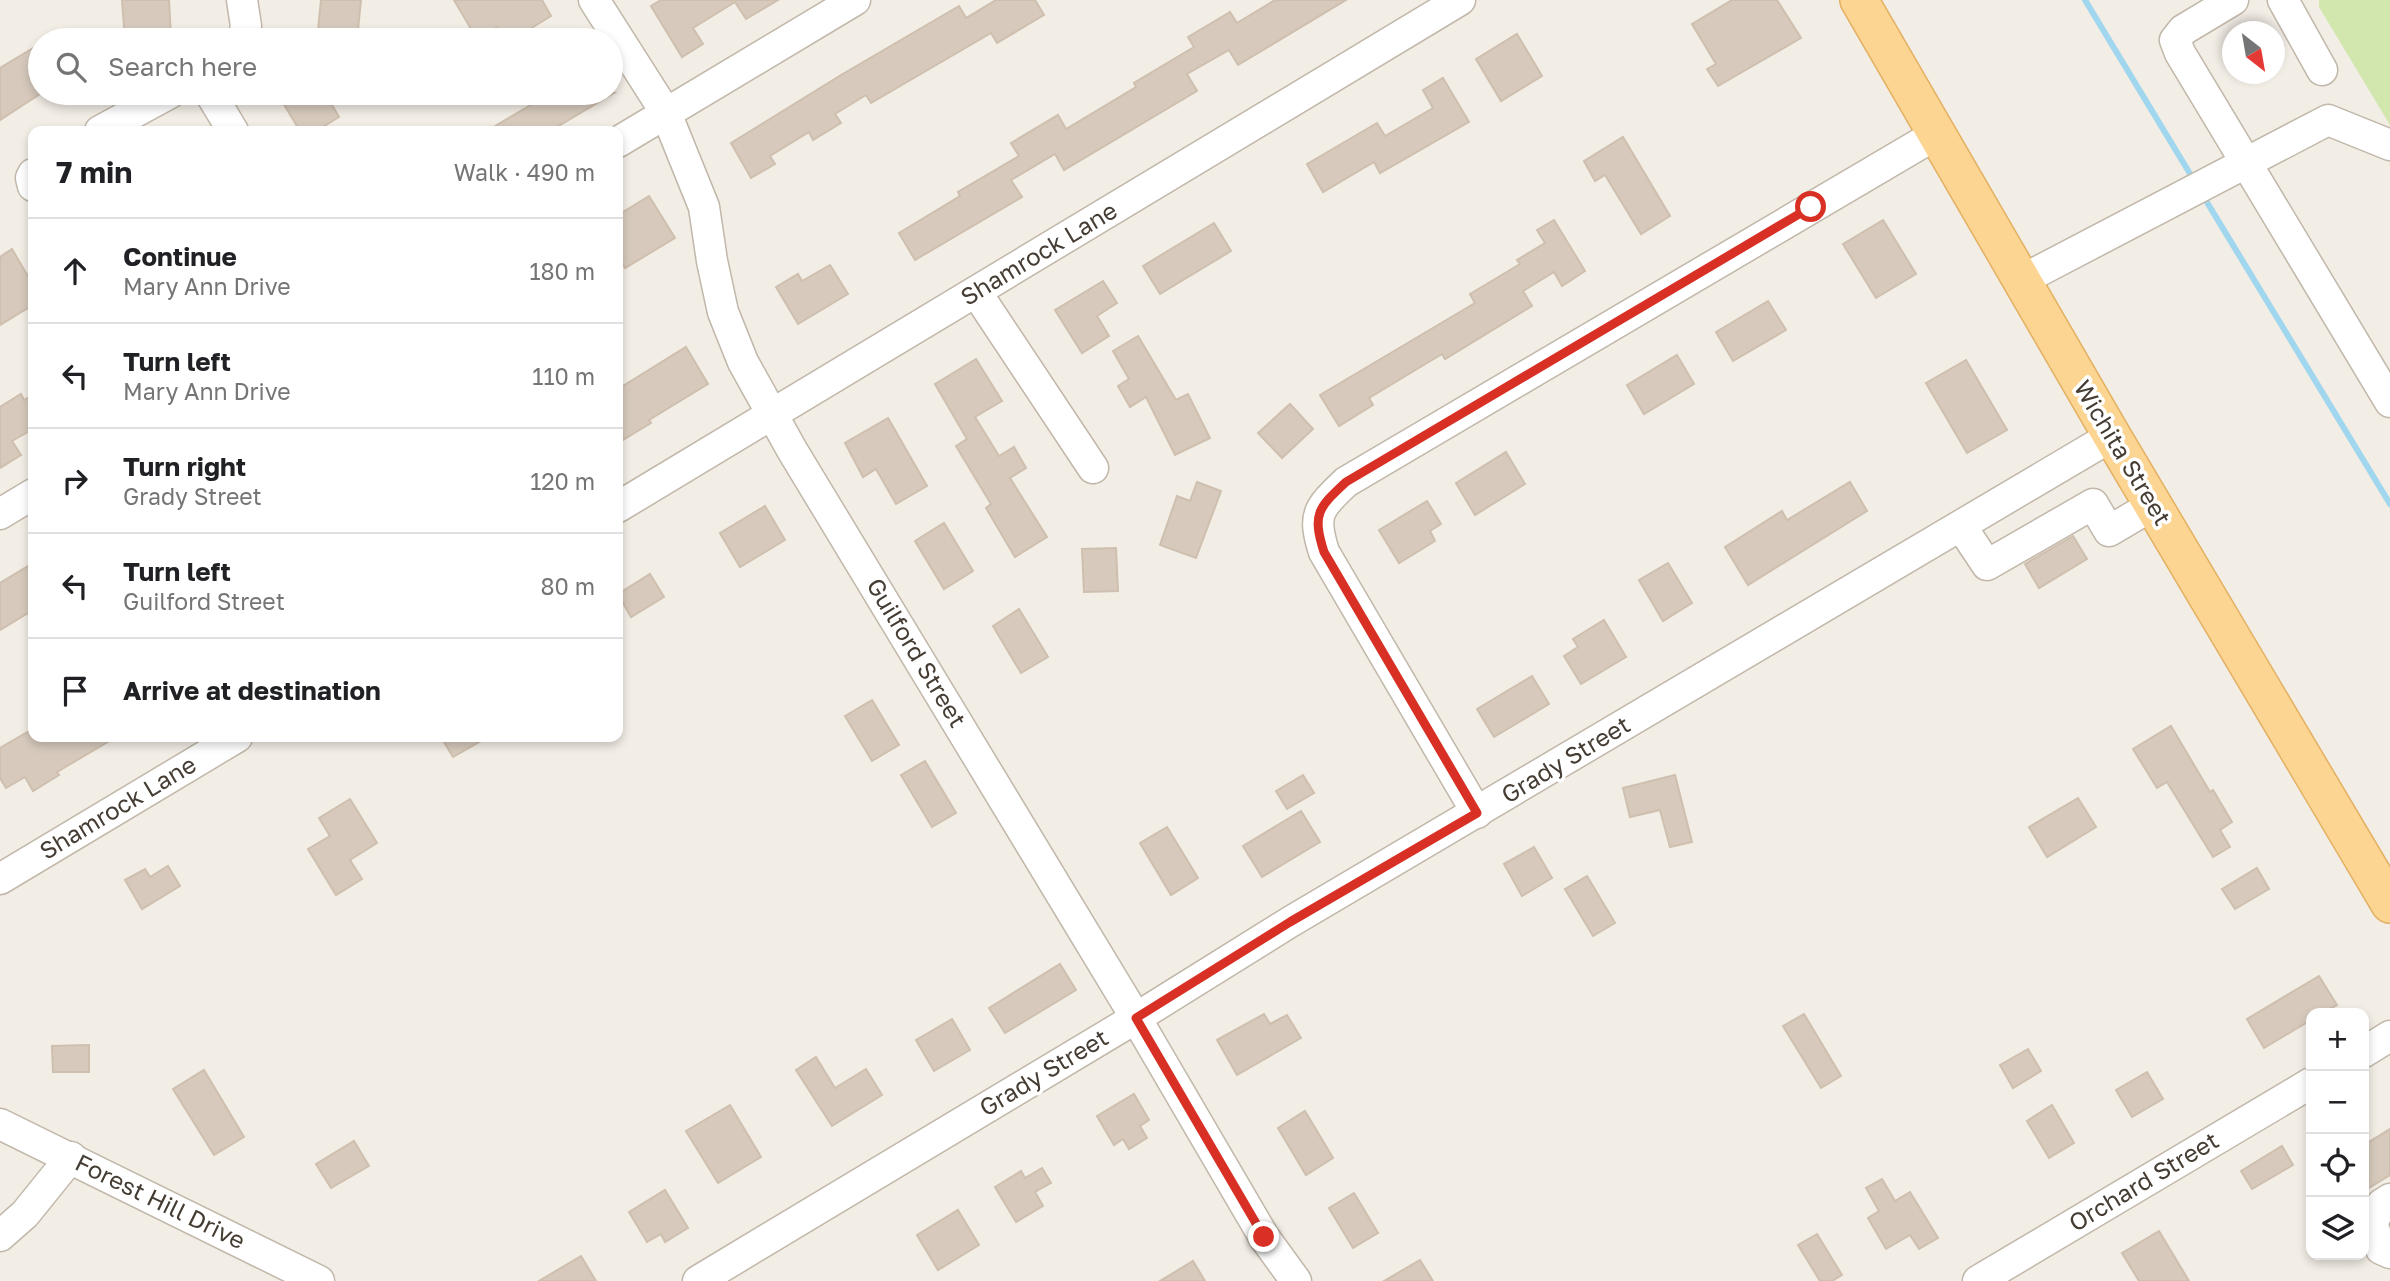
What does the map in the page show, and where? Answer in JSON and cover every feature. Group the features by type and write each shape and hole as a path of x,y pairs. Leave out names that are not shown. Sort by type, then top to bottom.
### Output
{"main road":[{"name":"Wichita Street","path":"1859,0 2020,281 2390,904"}],"street":[{"path":"242,0 246,28"},
{"name":"Guilford Street","path":"594,0 612,28"},
{"path":"623,139 855,0"},
{"name":"Shamrock Lane","path":"623,504 1460,0"},
{"path":"2233,0 2183,30 2175,40 2180,53 2235,169 2390,402"},
{"path":"2283,0 2322,70"},
{"name":"Guilford Street","path":"623,46 666,113 704,208 723,312 743,362 792,450 1136,1018 1264,1237 1296,1281"},
{"path":"109,126 148,105"},
{"path":"217,105 230,126"},
{"path":"2020,281 2328,120 2390,145"},
{"path":"1477,813 1324,552 1316,526 1324,502 1346,482 1935,135"},
{"path":"976,292 1093,468"},
{"name":"Grady Street","path":"698,1281 1136,1018 1290,922 2112,436"},
{"path":"0,514 28,497"},
{"path":"1961,526 1987,565 2093,504 2109,531 2153,505"},
{"name":"Shamrock Lane","path":"0,879 229,742"},
{"path":"2369,1049 2390,1036"},
{"name":"Orchard Street","path":"1978,1281 2306,1086"},
{"name":"Forest Hill Drive","path":"0,1124 319,1281"},
{"path":"0,1236 25,1214 71,1157"},
{"path":"2390,1199 2382,1204 2372,1223 2381,1249 2390,1253"}],"green space":[{"path":"2319,0 2390,0 2390,125 2319,7"}],"building":[{"path":"122,0 169,0 171,28 124,28"},
{"path":"321,0 361,0 358,28 318,28"},
{"path":"454,0 542,0 551,16 532,28 471,28"},
{"path":"661,0 778,0 746,19 735,2 693,28 703,44 682,57 651,6"},
{"path":"996,0 1035,0 1044,15 997,43 991,33 871,103 866,95 835,114 841,123 813,140 809,132 770,156 775,164 751,178 731,143 959,6 966,18"},
{"path":"1275,0 1346,0 1238,65 1229,50 1187,74 1197,91 1064,170 1055,154 1011,180 1022,197 915,260 899,233 960,196 958,192 1019,156 1011,143 1058,115 1066,129 1136,87 1134,83 1194,47 1188,37 1230,12 1237,23"},
{"path":"1732,0 1777,0 1801,38 1718,86 1707,69 1716,64 1692,24"},
{"path":"1517,34 1542,76 1501,101 1476,59"},
{"path":"28,51 28,102 0,120 0,68"},
{"path":"1443,78 1469,122 1380,173 1374,162 1323,192 1307,164 1377,123 1385,136 1433,108 1423,90"},
{"path":"284,105 332,105 339,117 324,126 297,126"},
{"path":"531,105 594,105 558,126 495,126"},
{"path":"1623,137 1670,216 1641,234 1605,175 1595,181 1584,161"},
{"path":"649,196 675,238 625,268 623,212"},
{"path":"1554,220 1585,271 1562,286 1554,272 1523,291 1532,306 1445,359 1442,354 1369,398 1373,405 1339,426 1320,395 1475,303 1470,294 1520,264 1517,260 1545,243 1537,230"},
{"path":"1883,220 1916,274 1876,298 1843,244"},
{"path":"1214,223 1231,251 1160,294 1143,266"},
{"path":"12,249 28,276 28,308 0,325 0,257"},
{"path":"830,265 848,294 798,324 776,287 798,274 802,281"},
{"path":"1103,281 1117,303 1097,316 1109,336 1082,353 1055,310"},
{"path":"1768,301 1786,330 1733,361 1716,332"},
{"path":"1138,336 1176,400 1188,394 1210,438 1175,455 1146,397 1130,407 1118,386 1129,379 1113,351"},
{"path":"686,347 708,384 649,420 651,423 623,440 623,386"},
{"path":"1677,355 1694,384 1644,414 1627,385"},
{"path":"976,359 1002,401 975,417 999,456 1014,447 1026,468 1010,478 1047,537 1015,557 986,508 991,504 956,446 967,439 935,384"},
{"path":"1966,360 2007,430 1967,453 1926,383"},
{"path":"21,394 24,400 28,398 28,432 12,441 21,455 0,468 0,407"},
{"path":"1290,404 1313,429 1282,458 1258,433"},
{"path":"888,418 927,486 896,504 876,469 863,477 845,443"},
{"path":"1506,452 1525,484 1475,515 1456,483"},
{"path":"1197,482 1221,491 1196,558 1160,545 1177,496 1190,501"},
{"path":"1850,482 1867,511 1748,585 1725,547 1782,511 1787,520"},
{"path":"1427,501 1441,524 1430,531 1435,541 1399,563 1379,530"},
{"path":"765,506 785,540 740,567 720,533"},
{"path":"944,523 973,571 944,589 915,541"},
{"path":"2073,536 2087,559 2039,588 2025,564"},
{"path":"1116,548 1118,591 1084,592 1082,549"},
{"path":"1668,563 1692,603 1663,621 1639,580"},
{"path":"28,566 28,613 0,630 0,583"},
{"path":"650,574 664,597 631,617 623,603 623,591"},
{"path":"1019,609 1048,657 1021,673 993,626"},
{"path":"1604,620 1626,657 1581,684 1564,656 1578,647 1573,639"},
{"path":"1532,676 1549,704 1494,737 1477,709"},
{"path":"872,700 899,745 872,761 845,716"},
{"path":"2171,726 2210,792 2213,790 2232,822 2220,830 2230,847 2213,857 2167,782 2157,788 2133,749"},
{"path":"28,732 28,742 108,742 57,772 59,775 33,791 25,777 6,788 0,778 0,748"},
{"path":"444,742 479,742 453,757"},
{"path":"925,761 956,813 932,827 901,775"},
{"path":"1303,775 1314,793 1287,809 1276,791"},
{"path":"1675,775 1692,842 1670,847 1660,810 1630,817 1623,788"},
{"path":"2078,798 2096,827 2047,857 2029,827"},
{"path":"350,799 377,843 350,860 362,879 336,895 308,849 330,836 319,818"},
{"path":"1301,811 1320,842 1262,877 1243,846"},
{"path":"1167,827 1198,878 1171,895 1140,843"},
{"path":"1534,847 1552,878 1522,896 1504,864"},
{"path":"168,866 180,886 142,909 125,880 145,869 150,877"},
{"path":"2257,868 2269,889 2235,909 2222,889"},
{"path":"1587,876 1615,923 1593,936 1565,889"},
{"path":"1060,964 1076,990 1005,1033 989,1008"},
{"path":"2319,976 2337,1005 2331,1008 2306,1008 2306,1023 2264,1048 2247,1019"},
{"path":"1264,1014 1270,1024 1287,1015 1301,1038 1237,1075 1217,1040"},
{"path":"1804,1014 1841,1076 1821,1088 1783,1026"},
{"path":"952,1019 970,1050 934,1071 916,1040"},
{"path":"89,1045 89,1072 53,1072 52,1046"},
{"path":"2028,1049 2041,1071 2013,1088 2000,1065"},
{"path":"816,1057 835,1088 866,1069 882,1095 832,1126 796,1070"},
{"path":"204,1070 244,1137 214,1155 173,1089"},
{"path":"2147,1072 2163,1099 2132,1117 2116,1090"},
{"path":"1134,1094 1149,1120 1140,1126 1147,1138 1129,1149 1123,1139 1114,1145 1097,1116"},
{"path":"730,1105 761,1157 718,1183 686,1131"},
{"path":"2052,1105 2074,1143 2049,1158 2027,1121"},
{"path":"1305,1111 1333,1158 1306,1175 1278,1128"},
{"path":"2390,1129 2390,1175 2369,1188 2369,1142"},
{"path":"354,1141 369,1166 331,1188 316,1164"},
{"path":"2282,1146 2293,1165 2252,1189 2241,1171"},
{"path":"1042,1168 1051,1183 1035,1192 1043,1206 1016,1222 995,1187 1021,1171 1025,1178"},
{"path":"1882,1179 1895,1201 1910,1192 1938,1238 1919,1249 1910,1235 1886,1249 1868,1218 1879,1211 1866,1188"},
{"path":"665,1190 688,1228 665,1242 661,1234 647,1242 629,1212"},
{"path":"1354,1193 1378,1233 1353,1248 1329,1208"},
{"path":"958,1210 979,1245 938,1270 917,1235"},
{"path":"2159,1231 2189,1281 2139,1281 2122,1253"},
{"path":"1817,1234 1842,1275 1832,1281 1820,1281 1798,1245"},
{"path":"581,1256 596,1281 539,1281"},
{"path":"1420,1260 1433,1281 1384,1281"},
{"path":"1193,1261 1205,1281 1160,1281"}],"waterway":[{"path":"2085,0 2195,182"},
{"path":"2202,194 2390,504"}],"route":[{"path":"1264,1237 1136,1018 1290,922 1477,813 1324,552 1316,526 1324,502 1346,482 1811,207"}]}
